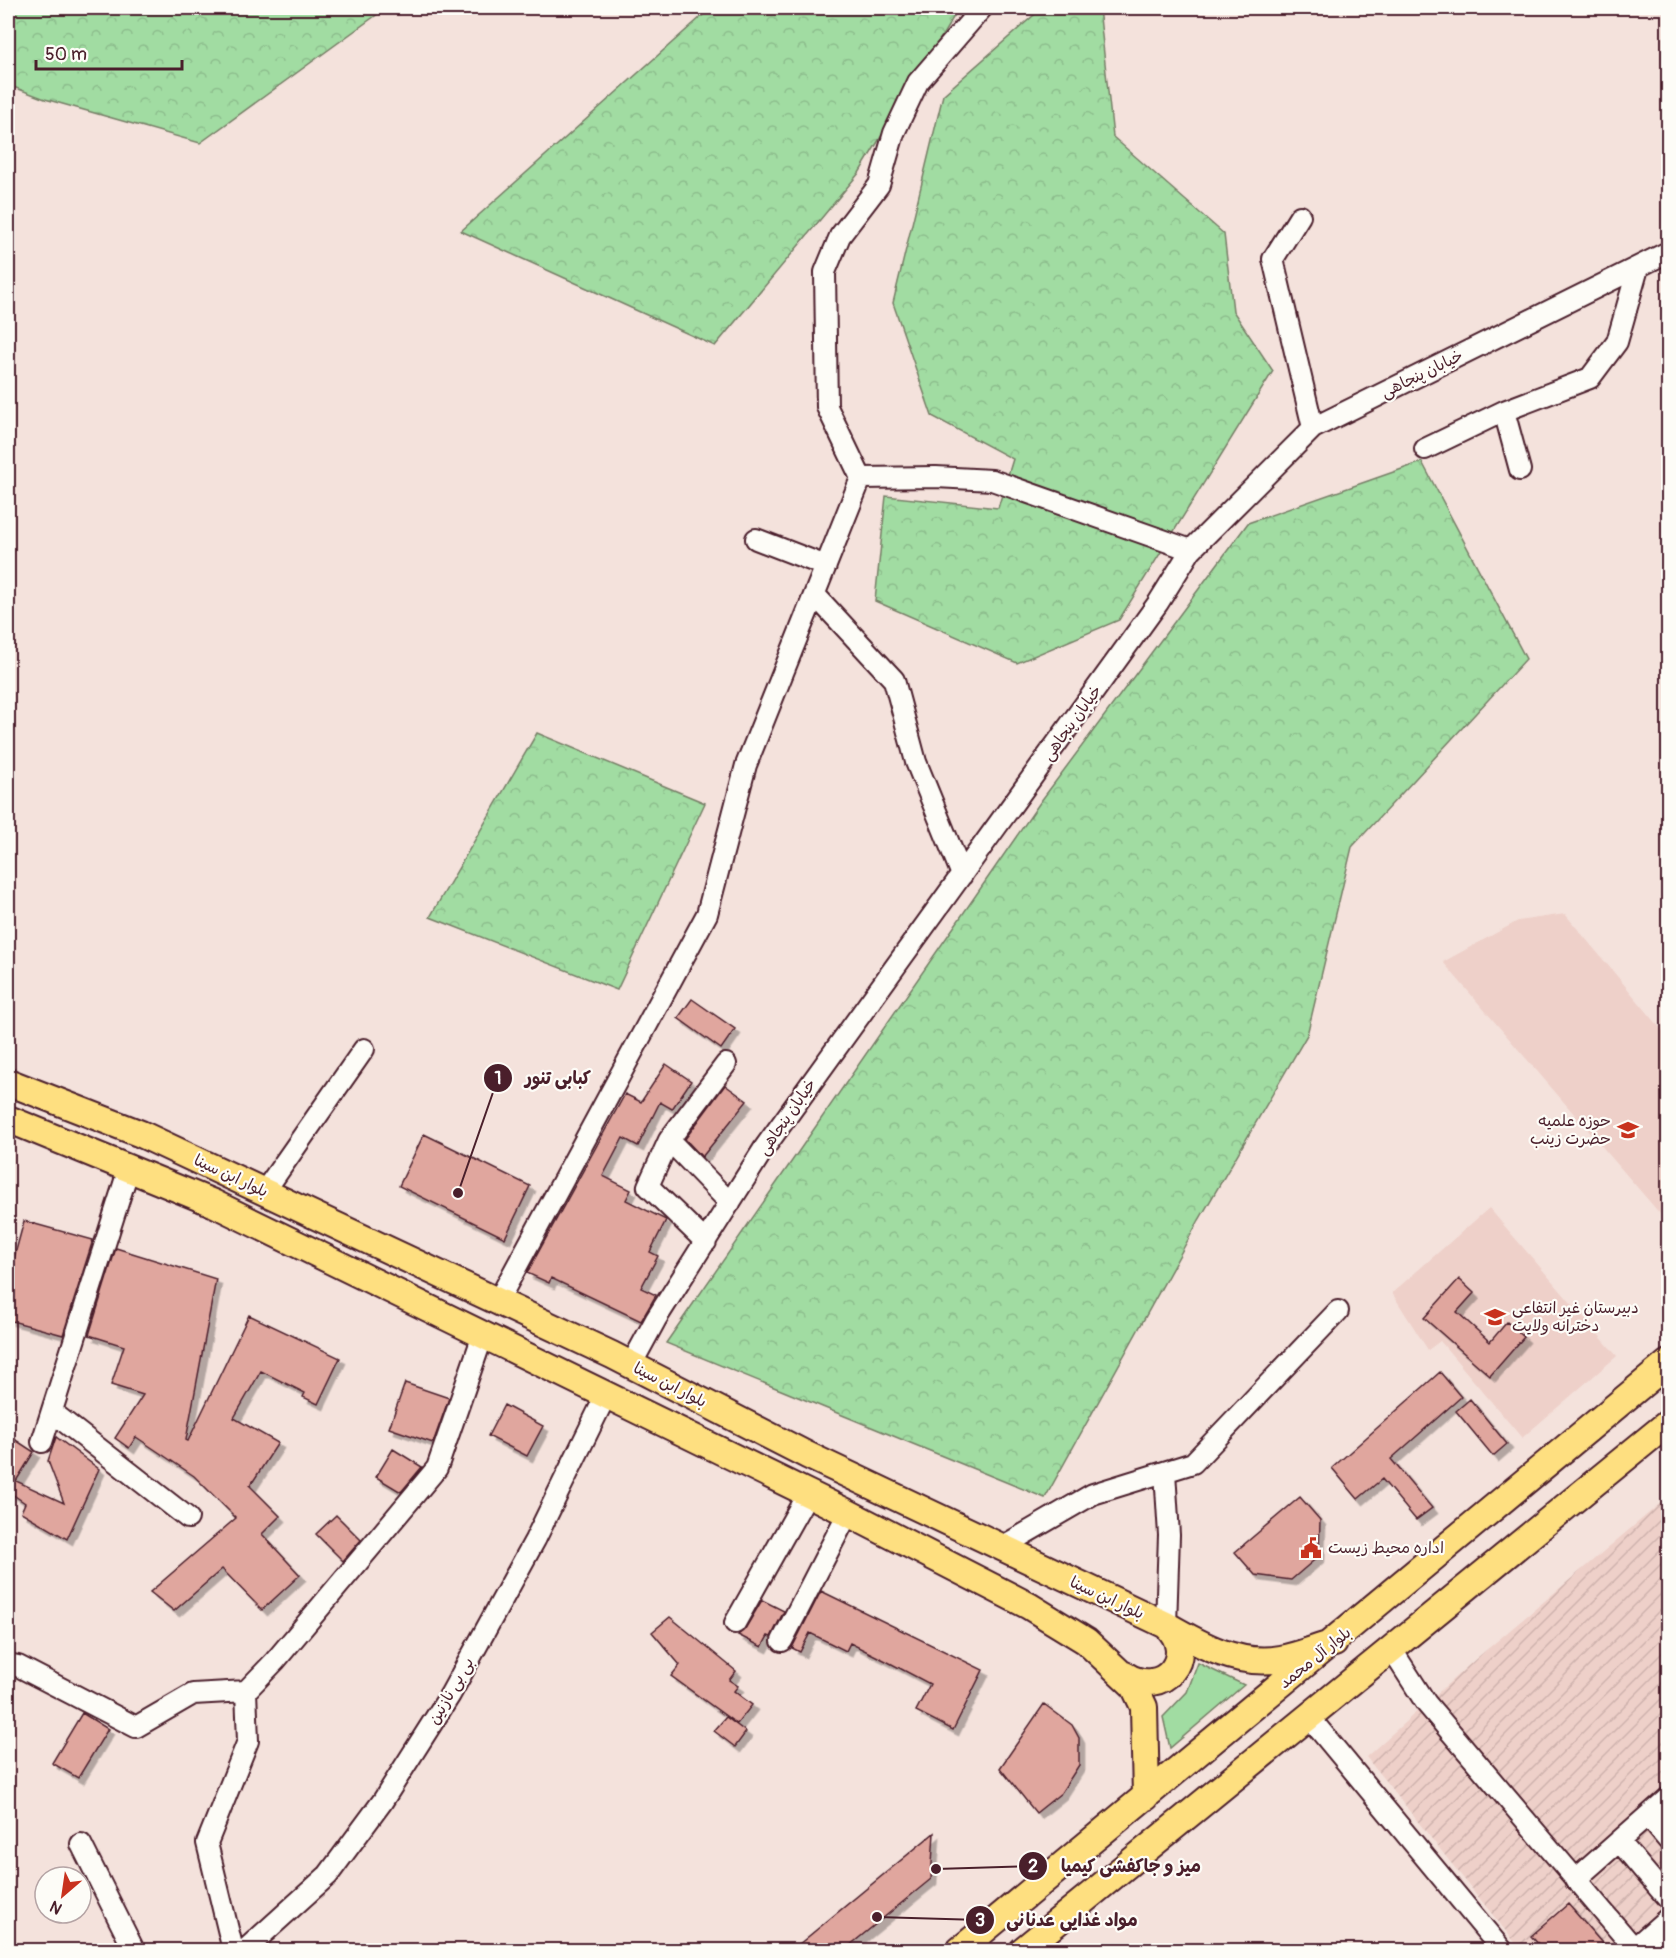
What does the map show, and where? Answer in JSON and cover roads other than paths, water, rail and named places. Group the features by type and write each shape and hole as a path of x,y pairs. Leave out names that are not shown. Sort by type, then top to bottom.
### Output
{"main road":[{"name":"بلوار ابن سینا","path":"8,1082 141,1134 498,1301 807,1455 1166,1625 1206,1647 1240,1658 1278,1660 1334,1643"},
{"name":"بلوار ابن سینا","path":"8,1119 213,1203 848,1513 1029,1606 1086,1641 1125,1675 1144,1707 1146,1797"},
{"name":"بلوار آل محمد","path":"960,1950 1334,1643 1668,1363"},
{"path":"1023,1950 1668,1423"},
{"path":"1125,1675 1142,1683 1151,1683 1159,1681 1173,1670 1177,1662 1179,1646 1172,1631 1166,1625"}],"street":[{"path":"498,1301 707,914 746,765 861,478 827,407 825,272 840,236 879,185 894,133 918,82 982,8"},
{"path":"1299,216 1273,260 1313,428"},
{"name":"خیابان پنجاهی","path":"630,1365 656,1319 765,1147 1158,603 1191,550 1313,428 1668,252"},
{"path":"1425,449 1504,411 1590,378 1617,342 1638,268"},
{"path":"1504,411 1520,470"},
{"path":"861,478 936,477 992,480 1191,550"},
{"path":"756,538 826,566"},
{"path":"815,595 894,680 916,762 962,874"},
{"path":"264,1192 364,1049"},
{"path":"706,1242 648,1186 669,1140 726,1064"},
{"path":"669,1140 730,1203"},
{"path":"42,1442 129,1167"},
{"path":"1000,1548 1092,1494 1193,1463 1338,1311"},
{"path":"8,1664 18,1666 136,1727 193,1694 246,1691 275,1661 437,1468 483,1335"},
{"name":"بی بی نازنین","path":"245,1950 328,1875 382,1802 450,1695 534,1540 606,1395"},
{"path":"52,1412 188,1518"},
{"path":"1165,1472 1169,1535 1166,1625"},
{"path":"735,1623 808,1494"},
{"path":"782,1641 848,1513"},
{"path":"1392,1650 1426,1703 1634,1948 1668,1918"},
{"path":"233,1950 207,1843 248,1741 246,1691"},
{"path":"1309,1717 1502,1950"},
{"path":"1575,1880 1668,1798"},
{"path":"1648,1816 1668,1840"},
{"path":"1620,1841 1668,1899"},
{"path":"81,1844 134,1950"}],"place":[{"name":"حوزه علمیه حضرت زینب","path":"1628,1130"},
{"name":"کبابی تنور","path":"458,1193"},
{"name":"دبیرستان غیر انتفاعی دخترانه ولایت","path":"1495,1317"},
{"name":"اداره محیط زیست","path":"1311,1548"},
{"name":"میز و جاکفشی کیمیا","path":"936,1869"},
{"name":"مواد غذایی عدنانی","path":"877,1917"}]}
